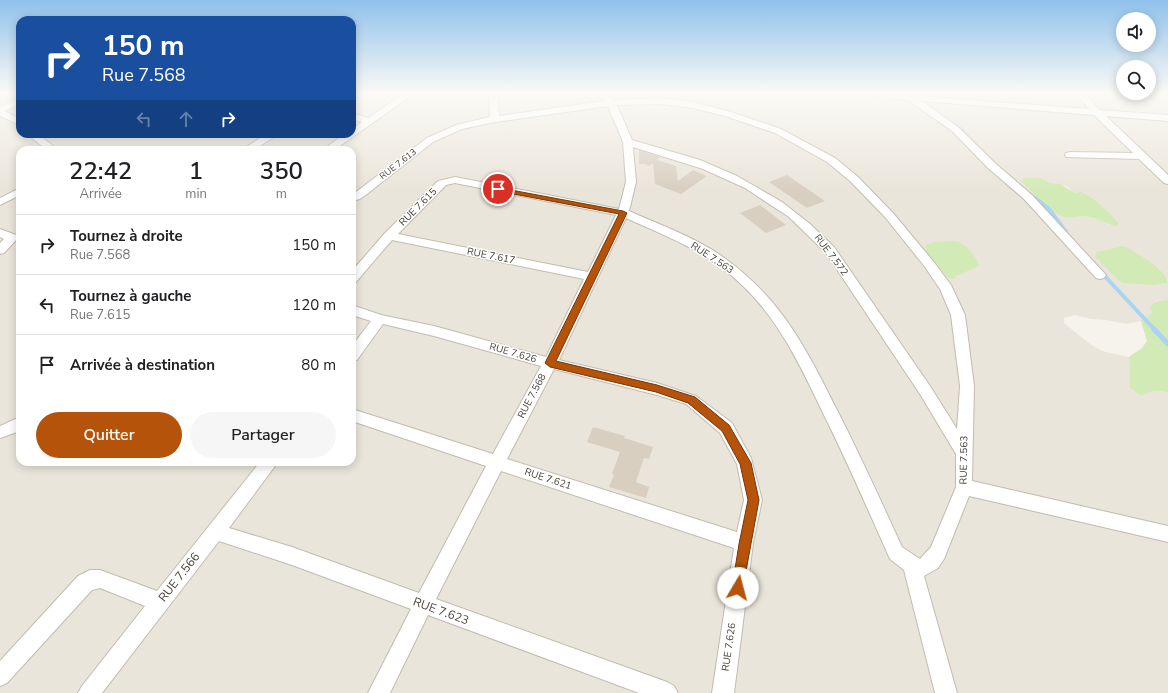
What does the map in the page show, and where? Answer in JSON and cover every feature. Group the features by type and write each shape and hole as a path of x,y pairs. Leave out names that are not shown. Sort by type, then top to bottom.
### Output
{"street":[{"name":"RUE 7.613","path":"356,197 430,140 459,127 466,125"},
{"name":"RUE 7.568","path":"379,693 497,462 550,363 623,213 631,182 628,142 621,125"},
{"name":"RUE 7.563","path":"623,213 683,239 722,262 756,291 781,321 802,354 836,423 896,553 912,565 922,568 931,562 938,553 964,488 967,386 958,315 946,288 929,264 889,215 854,179 831,160 778,131 763,125"},
{"path":"950,125 992,166 1028,197 1100,275"},
{"path":"1110,125 1168,181"},
{"path":"37,138 48,146"},
{"path":"254,146 266,138"},
{"path":"333,146 344,138"},
{"name":"RUE 7.572","path":"628,142 685,159 718,171 756,190 803,223 817,235 834,256 921,384 964,453"},
{"path":"1070,155 1142,156"},
{"name":"RUE 7.615","path":"356,274 389,236 442,183 455,180 623,213"},
{"path":"0,202 16,193"},
{"path":"0,233 12,238 0,250"},
{"name":"RUE 7.617","path":"389,236 593,277"},
{"name":"RUE 7.626","path":"356,311 380,319 434,330 550,363 657,389 691,400 726,428 745,463 753,500 744,544 722,693"},
{"path":"356,351 380,319"},
{"name":"RUE 7.621","path":"356,416 744,544"},
{"path":"0,432 11,429 16,426"},
{"name":"RUE 7.566","path":"89,693 267,466"},
{"path":"964,488 1168,534"},
{"name":"RUE 7.623","path":"215,532 292,556 667,693"},
{"path":"912,565 946,693"},
{"path":"0,676 90,579 100,579 160,602"}],"shaded area":[{"path":"0,125 16,125 16,138 356,138 356,125 1168,125 1168,280 1159,268 1120,246 1108,250 1097,251 1097,260 1117,279 1155,285 1168,283 1168,300 1156,301 1152,313 1141,321 1126,324 1075,315 1064,318 1064,323 1090,344 1102,351 1129,357 1130,388 1141,396 1150,391 1162,391 1168,393 1168,693 0,693","holes":["1023,178 1041,178 1051,183 1066,186 1073,192 1079,193 1079,191 1111,226 1101,220 1089,217 1062,216"]}],"green space":[{"path":"1023,178 1041,178 1051,183 1060,184 1073,192 1079,193 1079,191 1095,201 1110,214 1118,223 1117,226 1090,217 1065,217 1057,214 1023,183"},
{"path":"935,242 960,242 970,250 979,266 956,276 954,279 947,277 926,251 926,245"},
{"path":"1120,246 1126,247 1157,267 1163,272 1168,283 1155,285 1123,283 1117,279 1095,257 1097,251 1108,250"},
{"path":"1168,300 1168,393 1154,391 1141,396 1130,388 1129,357 1142,348 1147,341 1141,321 1152,313 1150,307 1156,302"}],"building":[{"path":"639,150 660,157 657,160 676,166 678,181 693,170 707,176 681,194 655,184 653,163 649,166 639,164"},
{"path":"787,175 825,201 807,208 769,182"},
{"path":"760,205 786,225 766,233 740,213"},
{"path":"593,427 625,436 624,438 653,447 649,459 644,458 636,482 649,487 646,498 609,487 620,452 587,442"}],"waterway":[{"path":"956,125 977,146"},
{"path":"1030,194 1036,199"},
{"path":"1035,198 1049,209 1066,232"},
{"path":"1101,272 1154,329"},
{"path":"1153,328 1168,344"}],"route":[{"path":"498,189 623,213 550,363 657,389 691,400 726,428 745,463 753,500 744,544 738,588"}]}
